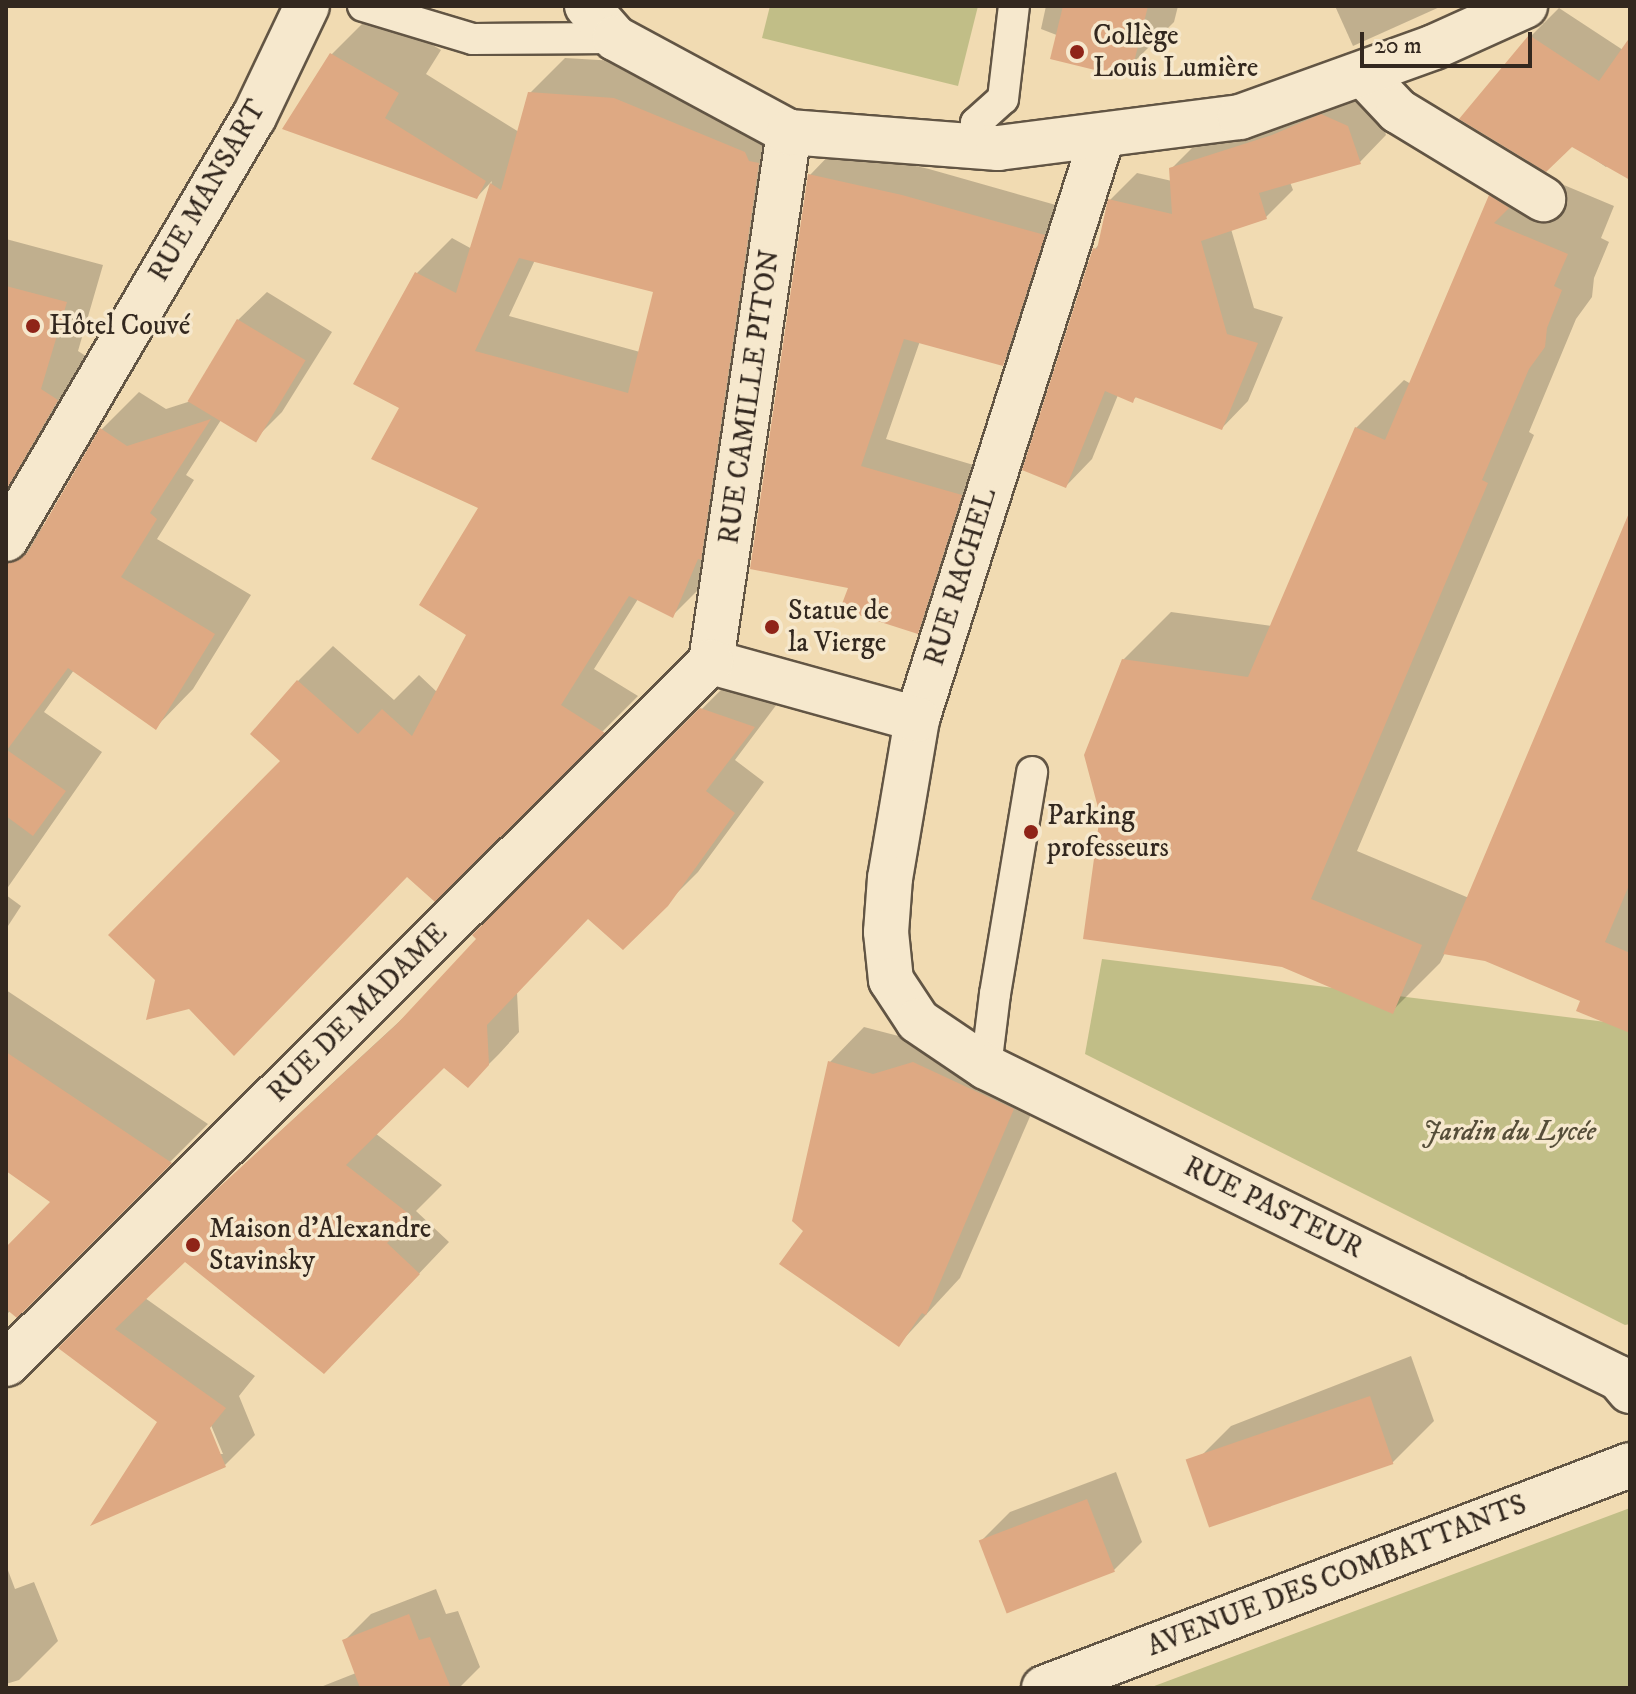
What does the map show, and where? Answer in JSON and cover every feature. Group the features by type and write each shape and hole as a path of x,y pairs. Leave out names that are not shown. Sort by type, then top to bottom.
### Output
{"street":[{"name":"RUE MANSART","path":"6,539 254,117 307,6"},
{"path":"601,22 789,132 998,148 1240,117 1363,74 1525,6"},
{"path":"1363,74 1398,111 1543,199"},
{"name":"RUE CAMILLE PITON","path":"711,662 789,132"},
{"name":"RUE RACHEL","path":"918,1021 891,980 886,932 890,878 917,719 1102,137"},
{"path":"711,662 917,719"},
{"name":"RUE DE MADAME","path":"6,1364 711,662"},
{"name":"RUE PASTEUR","path":"918,1021 986,1067 1619,1378 1630,1391"},
{"name":"AVENUE DES COMBATTANTS","path":"1044,1688 1630,1465"}],"lane":[{"path":"363,6 473,39 601,22"},
{"path":"974,146 976,123 1003,99 1014,6"},
{"path":"986,1067 1032,772"}],"green space":[{"path":"770,6 978,6 958,86 762,38"},
{"name":"Jardin du Lycée","path":"1102,959 1630,1025 1630,1324 1625,1325 1085,1054"},
{"path":"1630,1508 1630,1688 1149,1688"}],"building":[{"path":"1063,6 1148,6 1133,66 1099,71 1050,59"},
{"path":"1529,35 1599,81 1630,37 1630,180 1572,147 1546,172 1459,119"},
{"path":"330,53 399,93 385,118 486,181 477,199 282,129"},
{"path":"528,92 614,98 745,152 749,161 759,163 701,560 698,559 673,618 629,596 561,705 605,733 435,902 407,877 234,1056 189,1009 146,1020 155,980 108,935 280,761 250,734 297,680 358,734 382,709 412,736 466,635 419,605 478,508 371,459 399,408 353,384 415,272 456,293 490,183 501,190","holes":["519,258 653,292 628,393 475,351"]},
{"path":"1321,114 1348,126 1361,164 1259,193 1267,219 1201,241 1227,334 1258,343 1222,430 1135,397 1133,403 1105,391 1066,488 1022,470 1093,248 1097,249 1108,199 1172,214 1169,168 1272,135"},
{"path":"808,174 902,195 1045,235 1003,366 904,339 861,466 962,495 918,634 840,609 848,588 750,569"},
{"path":"1489,195 1509,208 1494,223 1568,254 1554,286 1562,290 1547,328 1545,347 1529,369 1482,480 1488,483 1311,899 1422,945 1393,1014 1282,967 1083,939 1100,815 1084,755 1122,659 1248,677 1355,427 1385,440"},
{"path":"6,286 67,302 41,389 58,400 6,490"},
{"path":"237,319 306,360 256,442 188,401"},
{"path":"211,419 150,513 157,519 121,577 215,634 156,730 68,668 7,750 66,791 33,836 6,816 6,564 19,560 28,552 100,428 127,446"},
{"path":"1629,513 1630,883 1605,942 1630,953 1630,1033 1576,1011 1580,1001 1485,961 1443,954"},
{"path":"700,708 755,727 706,791 735,813 668,906 623,950 588,919 487,1025 489,1065 468,1088 444,1068 346,1165 413,1217 387,1243 420,1274 324,1374 185,1262 115,1329 226,1408 210,1428 226,1467 90,1526 157,1422 58,1348 215,1191 396,1025 476,939 472,935"},
{"path":"6,1052 172,1163 17,1318 6,1309 6,1247 50,1202 6,1171"},
{"path":"828,1061 873,1074 913,1062 1014,1109 926,1315 922,1313 899,1347 779,1264 803,1231 792,1221"},
{"path":"1370,1396 1393,1464 1209,1528 1186,1459"},
{"path":"1087,1499 1115,1572 1007,1613 979,1541"},
{"path":"409,1614 419,1640 430,1637 451,1688 360,1688 342,1640"}],"place":[{"name":"Collège Louis Lumière","path":"1077,52"},
{"name":"Hôtel Couvé","path":"33,326"},
{"name":"Statue de la Vierge","path":"772,627"},
{"name":"Parking professeurs","path":"1031,832"},
{"name":"Maison d'Alexandre Stavinsky","path":"193,1245"}]}
